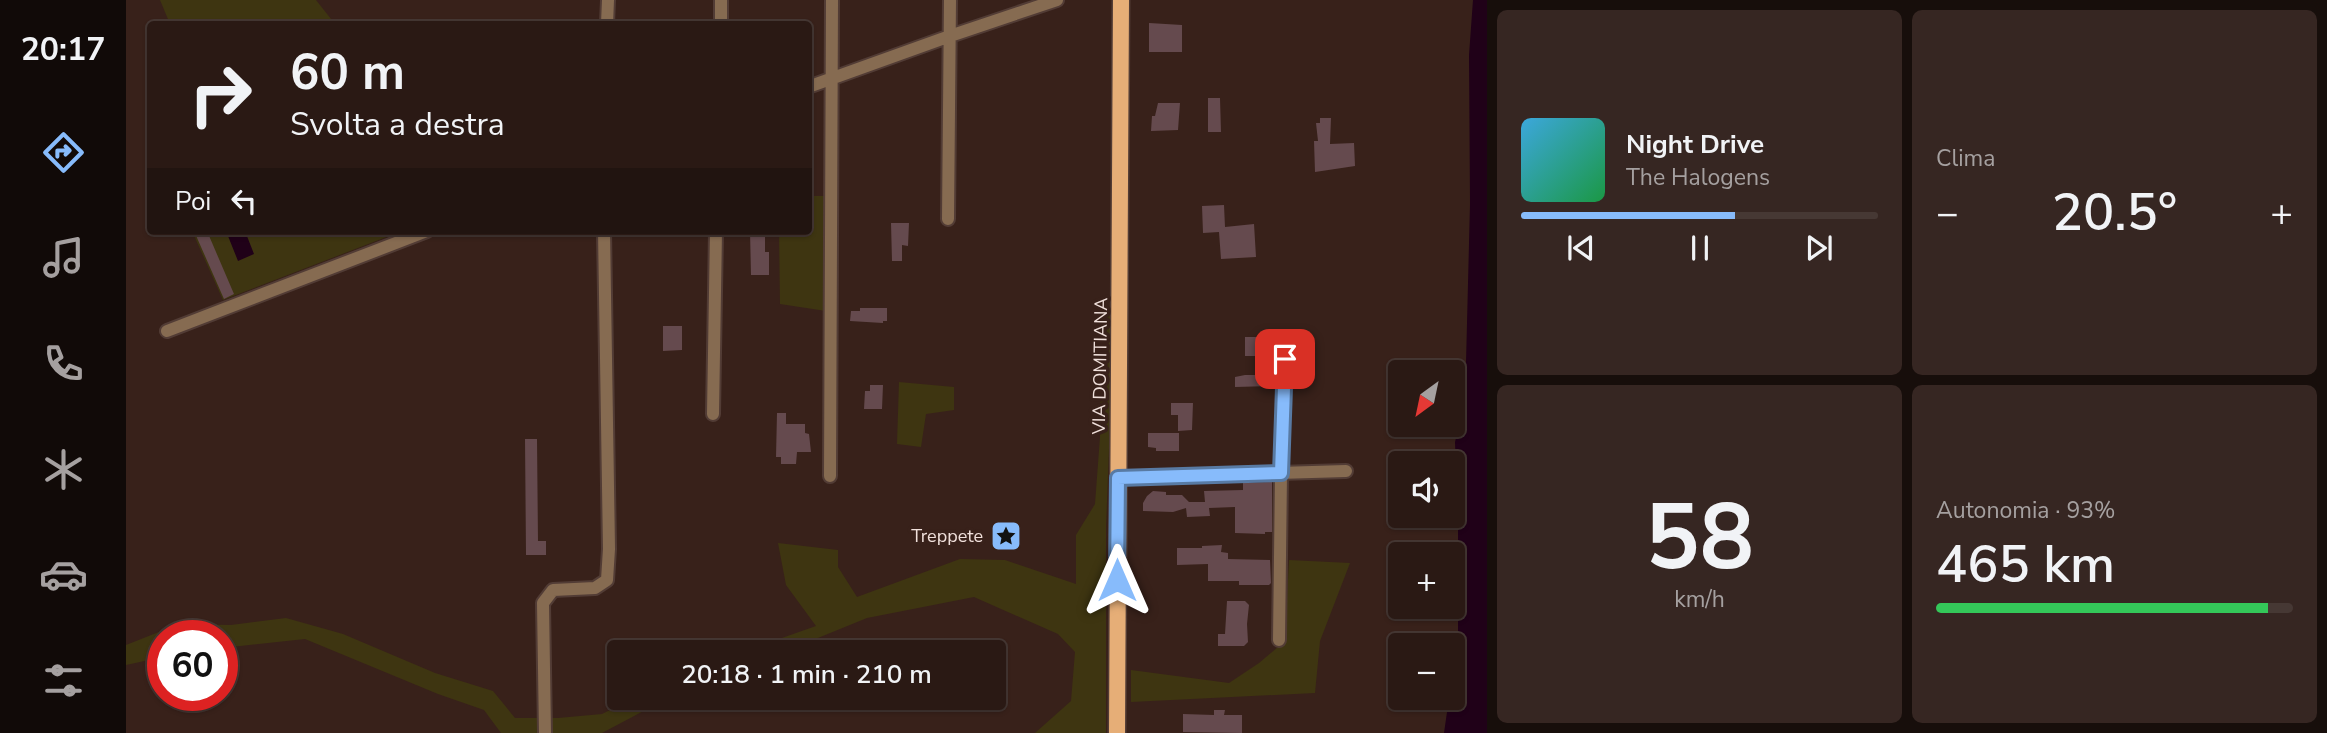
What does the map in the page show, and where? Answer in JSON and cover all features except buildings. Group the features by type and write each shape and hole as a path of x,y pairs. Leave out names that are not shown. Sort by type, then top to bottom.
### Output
{"main road":[{"name":"VIA DOMITIANA","path":"1116,733 1121,0"}],"street":[{"path":"607,21 608,0"},
{"path":"721,0 721,21"},
{"path":"830,476 832,0"},
{"path":"948,219 950,0"},
{"path":"812,86 1057,0"},
{"path":"167,331 417,235"},
{"path":"545,733 543,603 553,590 595,588 607,580 609,549 604,235"},
{"path":"713,414 716,235"},
{"path":"1279,640 1285,359"},
{"path":"1118,478 1346,471"}],"shaded area":[{"path":"160,0 316,0 333,21 169,21"},
{"path":"1473,0 1487,0 1487,733 1444,733 1447,710 1465,710 1465,633 1458,633 1458,619 1465,619 1465,542 1458,542 1458,528 1465,528 1465,451 1455,451 1455,442 1456,438 1465,438 1470,204 1469,55"},
{"path":"812,196 825,196 826,311 780,304 779,235 812,235"},
{"path":"194,235 389,235 389,236 223,300"},
{"path":"228,235 247,235 254,254 238,261"},
{"path":"1110,305 1112,370 1106,528 1106,733 1035,733 1071,701 1075,652 1058,634 974,597 867,618 813,640 776,640 816,626 786,585 778,543 838,550 838,567 857,597 960,559 1005,560 1076,584 1076,535 1095,504 1100,437 1101,338"},
{"path":"899,382 954,387 954,410 926,414 921,447 897,444"},
{"path":"1289,560 1350,563 1320,641 1315,693 1131,702 1131,670 1229,683 1285,641"},
{"path":"286,618 343,634 435,673 493,691 515,718 558,718 602,714 610,710 645,710 602,733 501,733 484,710 305,639 238,646 238,624"},
{"path":"147,637 147,660 126,665 126,645"}],"place":[{"name":"Treppete","path":"1006,536"}],"route":[{"path":"1117,580 1118,478 1281,473 1285,359"}]}
